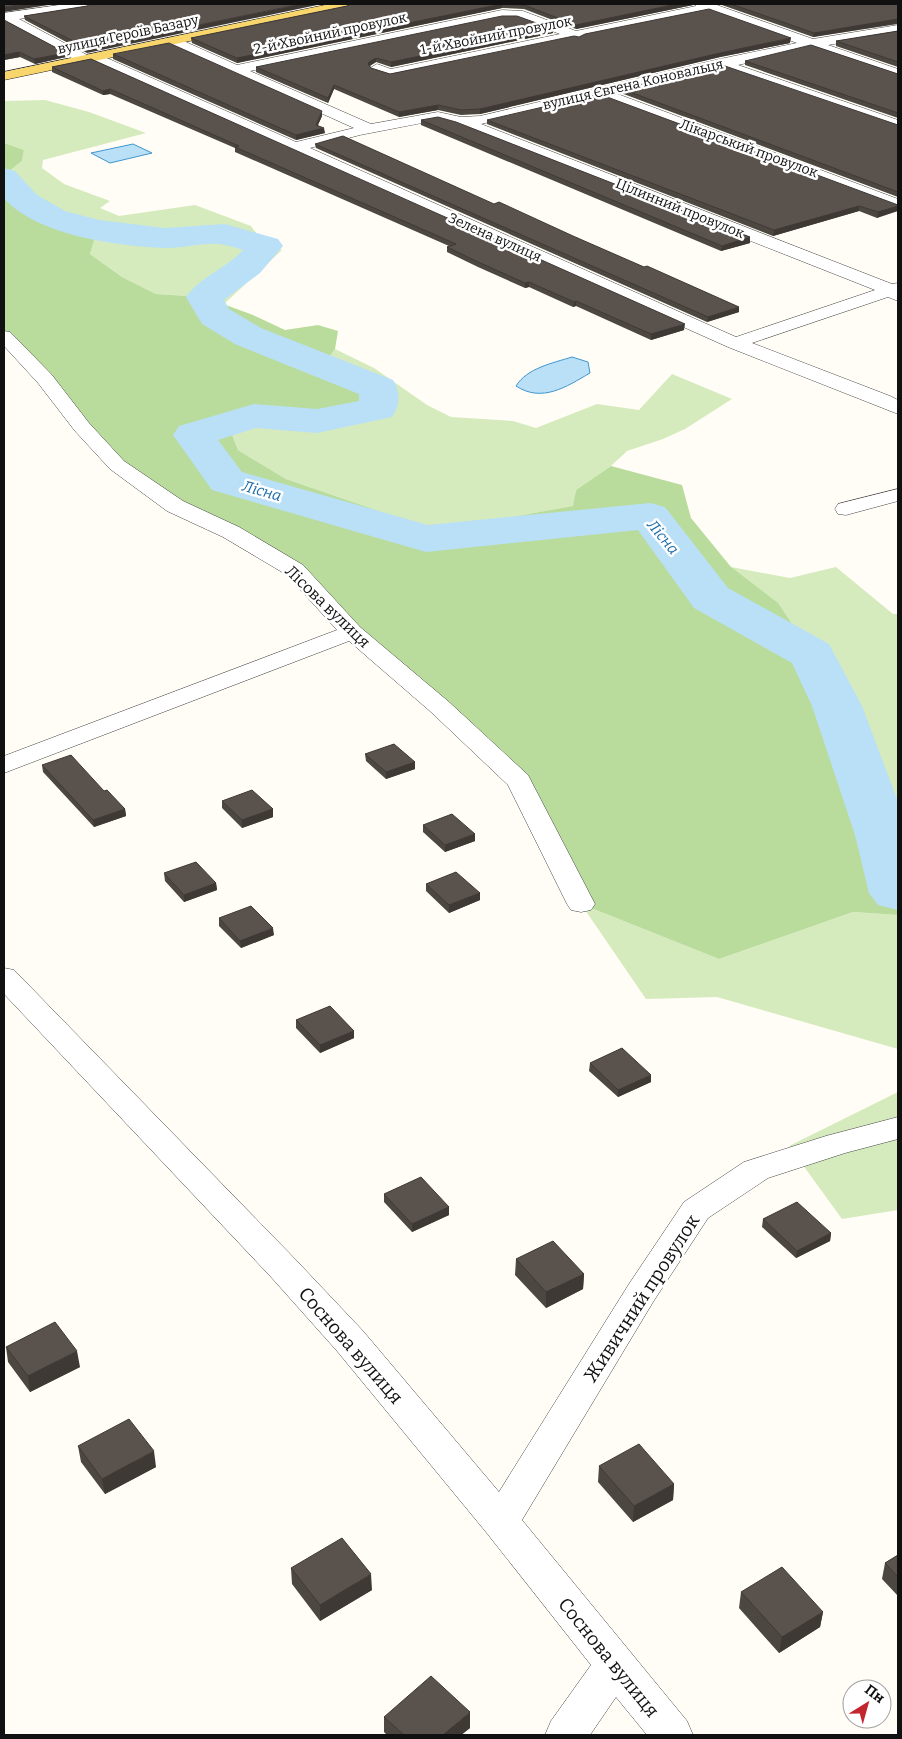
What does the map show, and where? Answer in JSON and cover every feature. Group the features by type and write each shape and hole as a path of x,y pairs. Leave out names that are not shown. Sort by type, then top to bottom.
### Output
{"main road":[{"name":"вулиця Героїв Базару","path":"4,76 348,4"}],"street":[{"path":"5,17 36,4"},
{"path":"5,17 86,4"},
{"path":"706,5 809,44 895,72"},
{"name":"1-й Хвойний провулок","path":"378,68 390,74 578,36 706,5"},
{"name":"2-й Хвойний провулок","path":"233,70 502,14 518,14 578,36"},
{"name":"Зелена вулиця","path":"5,17 91,59 295,147 735,343 893,400"},
{"name":"вулиця Євгена Коновальця","path":"295,147 369,129 438,116 462,121 480,120 720,63 809,44 898,29"},
{"path":"172,41 233,70 369,129"},
{"path":"720,63 898,125"},
{"name":"Лікарський провулок","path":"599,92 898,204"},
{"name":"Цілинний провулок","path":"462,121 849,274 896,287"},
{"path":"735,343 896,287"},
{"name":"Лісова вулиця","path":"4,336 46,379 82,426 117,465 175,506 231,532 295,570 352,632 440,707 519,781 581,904"},
{"path":"846,509 898,495"},
{"path":"4,765 352,632"},
{"name":"Соснова вулиця","path":"4,976 146,1127 283,1268 350,1341 500,1521 672,1735"},
{"name":"Живичний провулок","path":"500,1521 521,1491 636,1301 696,1210 756,1170 837,1144 898,1128"},
{"path":"566,1735 615,1665"}],"green space":[{"path":"45,100 89,112 146,133 43,160 42,168 64,184 110,201 100,208 119,216 195,205 251,226 266,246 282,250 224,304 204,297 156,294 122,277 90,254 96,230 53,218 25,202 4,178 4,175 22,161 24,150 4,143 4,101"},
{"path":"4,143 24,150 22,161 4,175"},
{"path":"4,178 25,202 52,218 97,230 90,254 122,277 156,294 204,297 253,315 285,330 318,325 338,331 335,349 323,365 379,388 378,409 317,421 254,416 228,424 238,450 286,479 379,511 407,546 468,527 573,506 576,490 611,466 682,485 691,518 731,567 778,603 812,654 837,706 883,835 898,893 898,915 853,912 719,959 581,904 519,781 295,570 117,465 4,336"},
{"path":"335,349 374,368 427,405 451,417 513,421 536,428 597,404 639,410 672,374 732,399 685,429 663,439 627,451 611,466 576,490 574,506 468,527 407,546 379,511 286,479 238,450 228,424 254,416 317,421 379,388 323,365"},
{"path":"731,567 790,578 836,567 893,614 898,614 898,893 883,835"},
{"path":"581,904 719,959 853,912 898,915 898,1049 717,997 646,999"},
{"path":"898,1092 898,1210 842,1219 789,1146"}],"water":[{"path":"133,144 152,153 110,163 91,153"},
{"path":"572,357 588,362 590,373 563,388 545,393 526,391 516,386 534,370"}],"building":[{"path":"4,4 27,4 4,7"},
{"path":"90,4 301,4 87,48 24,16"},
{"path":"350,4 502,4 237,58 191,38 347,6"},
{"path":"502,4 677,4 576,25 524,5"},
{"path":"731,4 898,4 898,19 814,33"},
{"path":"709,9 791,38 480,109 461,110 438,105 399,112 334,85 328,98 256,67 502,16 517,16 553,29 391,62 376,58 369,62 368,64 371,68 390,74"},
{"path":"4,20 66,53 34,59 19,52 4,55"},
{"path":"898,31 898,62 836,41"},
{"path":"169,43 322,111 316,125 324,128 296,135 113,54"},
{"path":"811,45 898,74 898,113 745,61"},
{"path":"91,59 685,324 651,334 576,301 574,302 529,282 525,283 447,247 456,244 235,147 239,146 110,89 103,91 52,67"},
{"path":"722,65 898,125 898,192 622,89"},
{"path":"599,94 898,206 878,212 859,206 774,230 487,120"},
{"path":"438,117 456,122 750,237 722,246 421,120"},
{"path":"343,136 494,204 499,202 739,307 708,317 315,144"},
{"path":"394,744 415,762 386,772 365,754"},
{"path":"71,755 104,791 107,790 125,809 93,820 42,765"},
{"path":"252,790 273,809 242,820 222,801"},
{"path":"452,814 475,834 445,845 423,825"},
{"path":"196,862 216,883 184,895 164,873"},
{"path":"456,872 480,893 449,905 426,884"},
{"path":"251,906 273,928 240,941 219,918"},
{"path":"330,1006 354,1031 320,1045 296,1020"},
{"path":"622,1048 651,1075 618,1090 590,1063"},
{"path":"421,1177 449,1207 412,1224 384,1194"},
{"path":"797,1202 831,1233 797,1251 763,1219"},
{"path":"553,1241 584,1274 546,1292 516,1259"},
{"path":"55,1322 77,1351 28,1376 6,1347"},
{"path":"129,1419 154,1451 102,1479 78,1446"},
{"path":"639,1444 674,1484 634,1506 599,1466"},
{"path":"342,1538 371,1574 320,1605 291,1568"},
{"path":"898,1555 898,1577 885,1563"},
{"path":"782,1567 823,1612 782,1637 741,1592"},
{"path":"431,1676 470,1712 443,1735 404,1735 384,1717"}],"waterway":[{"name":"Лісна","path":"4,178 25,202 53,218 97,230 165,238 225,234 266,246 248,266 204,297 215,316 248,336 379,388 378,409 317,421 254,416 193,435 227,481 426,539 650,516 711,598 812,654 837,706 883,835 898,893"}]}
